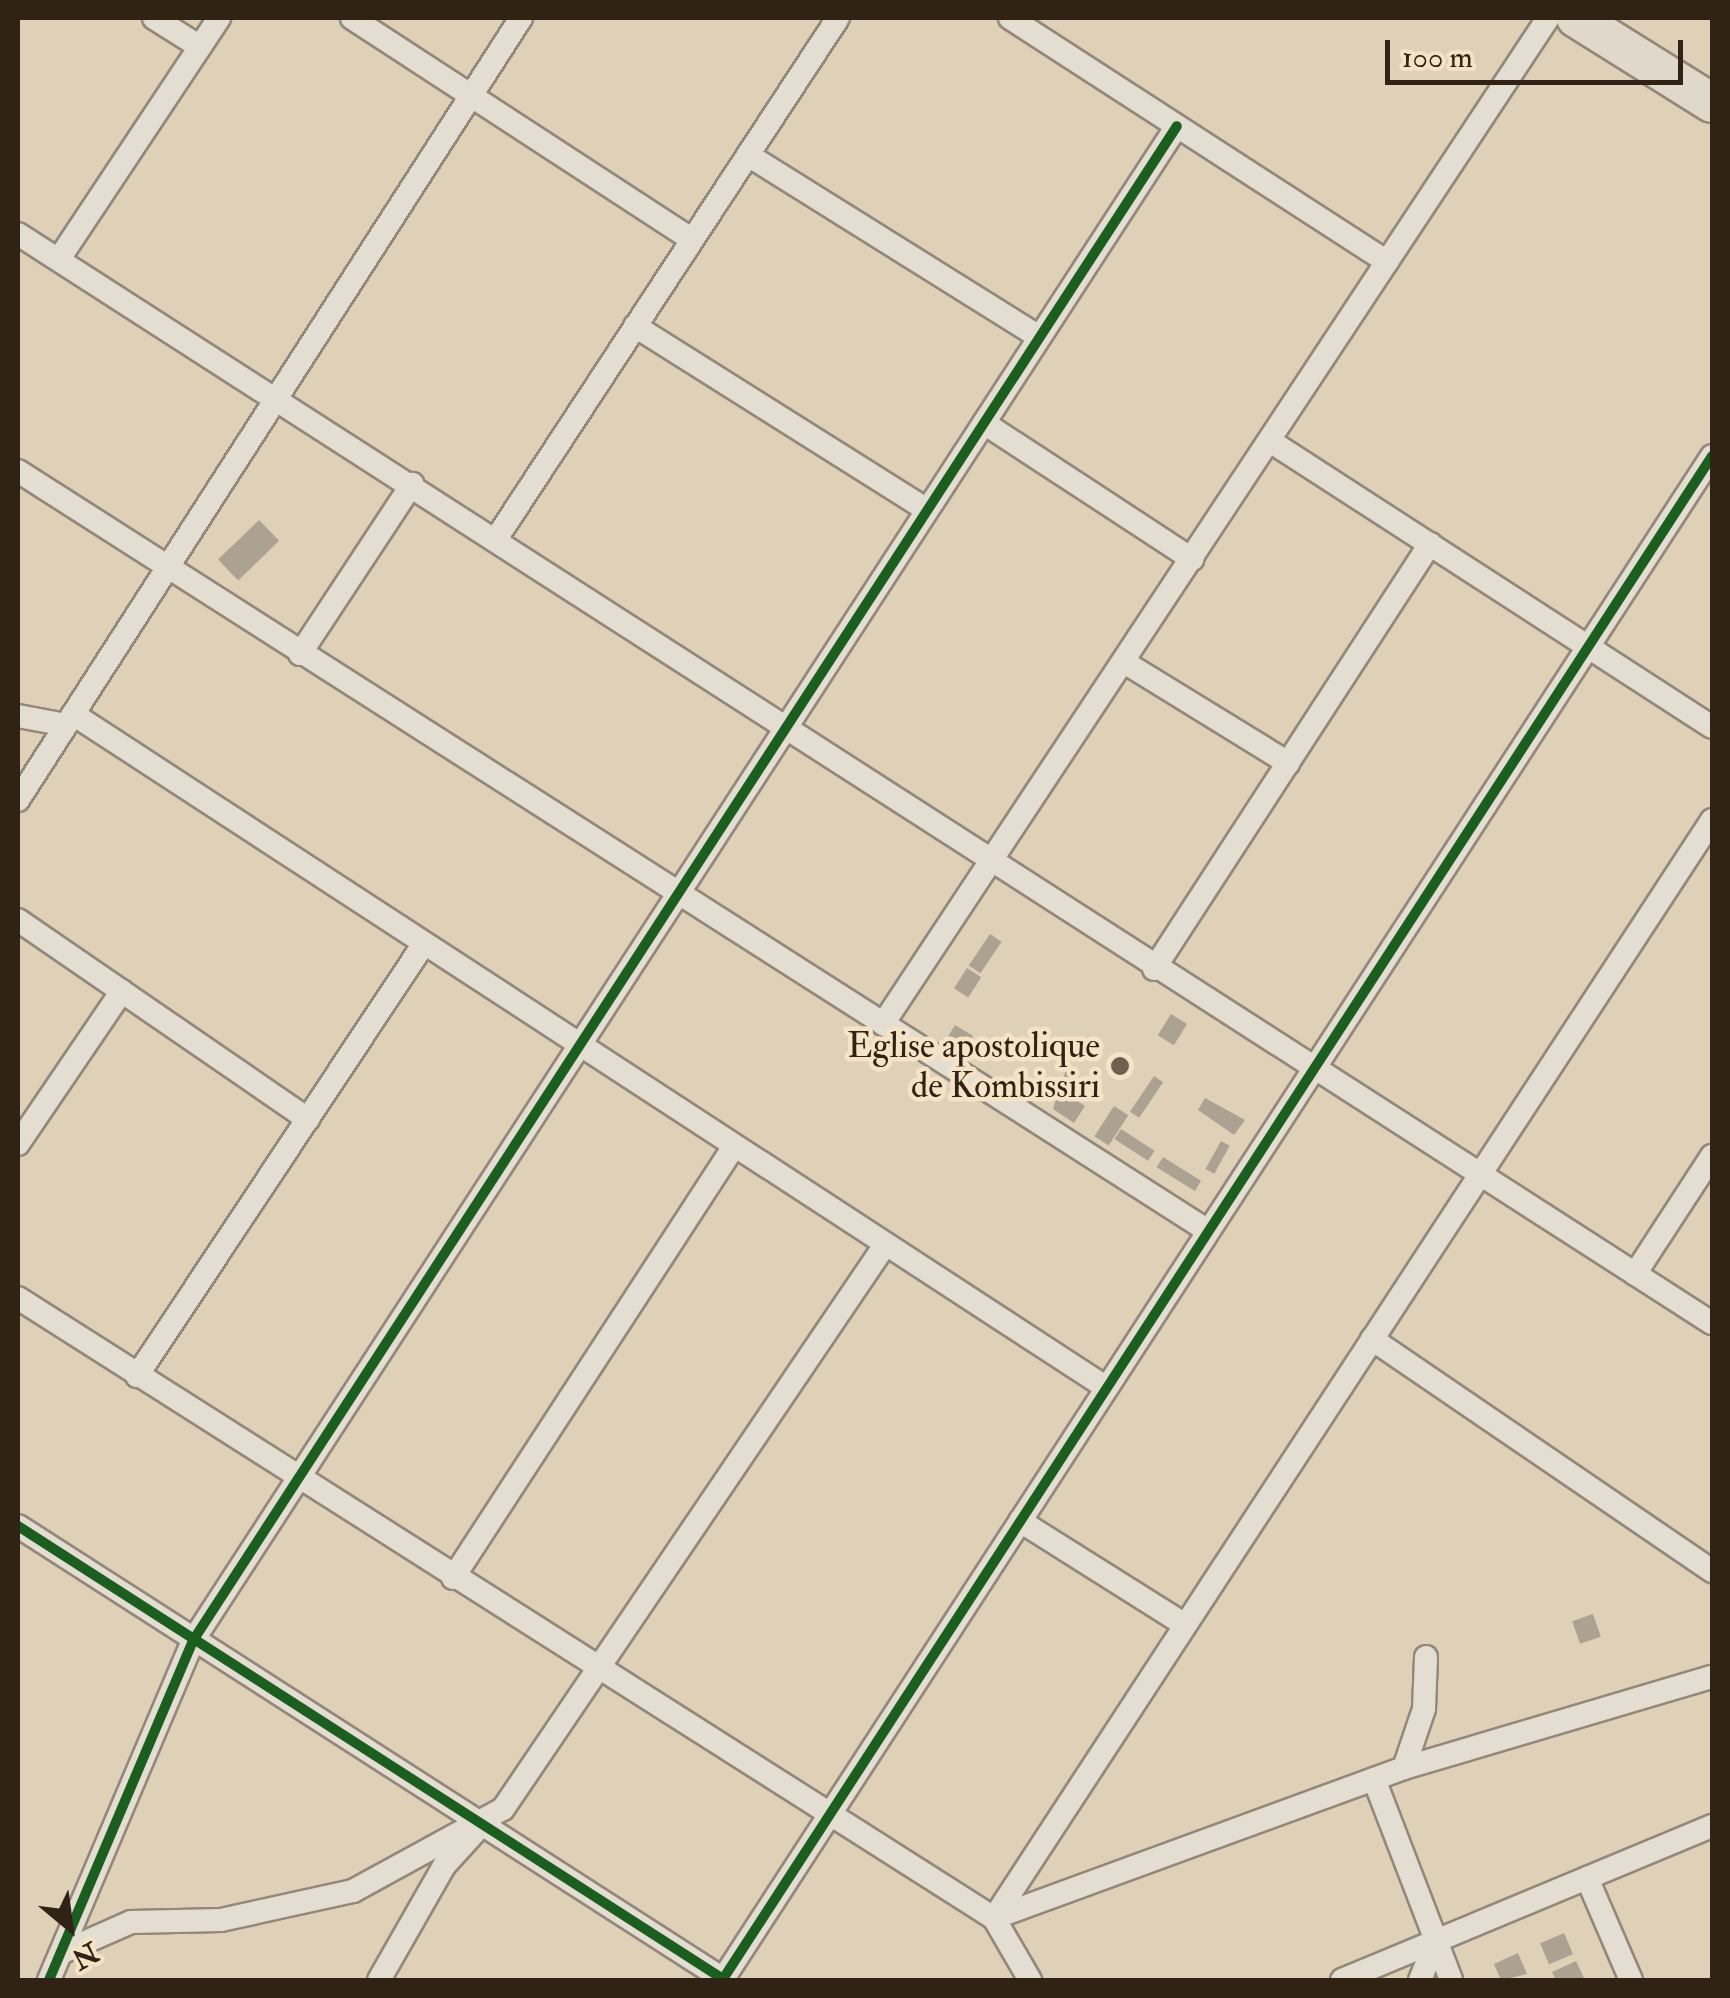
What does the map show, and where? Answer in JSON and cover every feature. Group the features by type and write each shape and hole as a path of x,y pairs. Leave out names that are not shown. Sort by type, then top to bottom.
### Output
{"highway":[{"path":"1576,18 1712,103"}],"street":[{"path":"154,18 200,47"},
{"path":"59,259 219,18"},
{"path":"352,18 692,240"},
{"path":"18,800 521,18"},
{"path":"496,538 838,18"},
{"path":"1014,18 1387,262"},
{"path":"883,1024 1548,18"},
{"path":"50,1980 194,1639 1176,126"},
{"path":"748,155 1039,337"},
{"path":"18,234 278,395 991,865 1712,1323"},
{"path":"636,326 927,510"},
{"path":"984,423 1192,559"},
{"path":"1270,441 1712,727"},
{"path":"18,1526 723,1978 1712,456"},
{"path":"18,471 1208,1232"},
{"path":"300,654 412,484"},
{"path":"1154,968 1430,544"},
{"path":"1124,662 1288,763"},
{"path":"18,716 69,719 1107,1388"},
{"path":"994,1918 1712,820"},
{"path":"18,920 308,1119"},
{"path":"137,1376 423,945"},
{"path":"18,1144 122,991"},
{"path":"453,1578 734,1148"},
{"path":"1635,1274 1712,1156"},
{"path":"379,1980 444,1866 530,1770 568,1702 603,1672 885,1245"},
{"path":"18,1298 298,1480 994,1918 1030,1980"},
{"path":"1372,1338 1712,1571"},
{"path":"1020,1521 1186,1625"},
{"path":"1404,1768 1424,1708 1426,1657"},
{"path":"994,1918 1404,1768 1712,1677"},
{"path":"1374,1779 1452,1980"},
{"path":"63,1952 131,1922 221,1920 353,1891 419,1849 483,1825"},
{"path":"1342,1980 1712,1826"},
{"path":"1587,1878 1631,1980"},
{"path":"1420,1980 1436,1941"}],"building":[{"path":"259,520 279,541 238,580 218,560"},
{"path":"990,934 1002,942 980,973 969,966"},
{"path":"967,968 981,977 968,997 954,988"},
{"path":"1171,1014 1187,1024 1174,1045 1158,1035"},
{"path":"955,1025 973,1036 963,1052 945,1041"},
{"path":"1067,1067 1075,1072 1063,1091 1085,1106 1074,1123 1053,1109"},
{"path":"1154,1076 1163,1082 1139,1118 1130,1112"},
{"path":"1205,1098 1245,1120 1234,1135 1198,1110"},
{"path":"1114,1106 1128,1115 1109,1145 1094,1136"},
{"path":"1121,1129 1155,1151 1148,1161 1114,1139"},
{"path":"1221,1141 1230,1146 1214,1174 1205,1169"},
{"path":"1163,1157 1201,1181 1195,1191 1157,1167"},
{"path":"1593,1614 1601,1637 1580,1644 1572,1621"},
{"path":"1564,1933 1573,1954 1549,1964 1540,1943"},
{"path":"1518,1953 1527,1974 1501,1980 1494,1964"},
{"path":"1576,1961 1585,1980 1556,1980 1552,1972"}],"cycle path":[{"path":"49,1980 194,1639 1177,126"},
{"path":"18,1526 723,1979 1712,456"}],"place":[{"name":"Eglise apostolique de Kombissiri","path":"1120,1066"}]}
